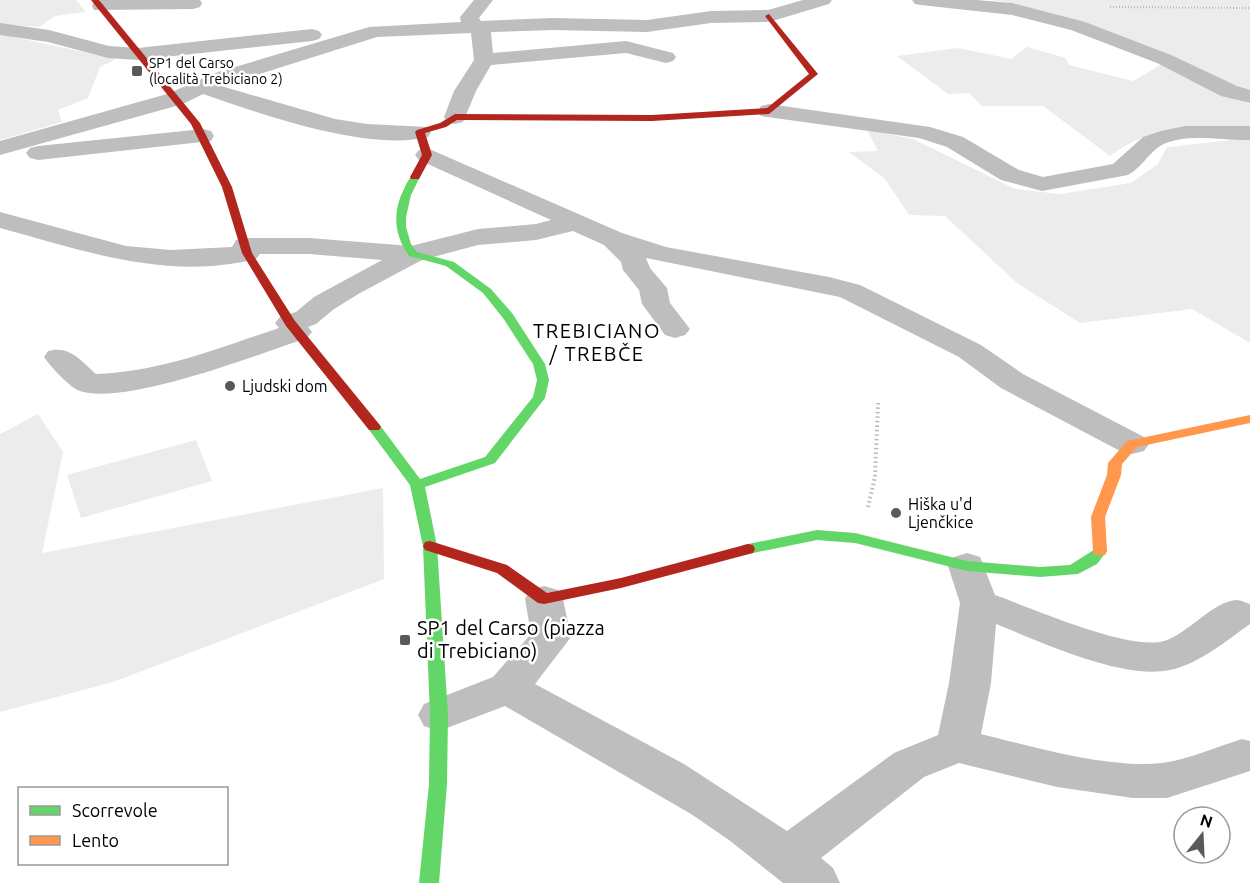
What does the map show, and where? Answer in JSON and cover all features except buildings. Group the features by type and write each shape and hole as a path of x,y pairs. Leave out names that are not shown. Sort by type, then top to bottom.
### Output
{"street":[{"path":"455,117 465,91 484,60 484,42 481,32 470,21 470,17 484,0"},
{"path":"0,29 49,36 108,52 138,54 302,36 376,31 552,24 630,27 711,17 769,16 823,0"},
{"path":"921,0 1012,9 1078,26 1164,59 1229,91 1250,97"},
{"path":"98,3 193,3"},
{"path":"98,3 203,136 227,187 246,249 294,328 362,411 417,485 430,546 439,715 438,784 429,883"},
{"path":"769,16 794,49 813,69 814,74 796,86 781,105 769,111"},
{"path":"0,151 175,99 225,76 376,31"},
{"path":"484,60 626,47 666,57"},
{"path":"201,86 224,95 361,132 391,134 423,143 613,239 661,254 829,285 850,291 970,351 1012,381 1132,444"},
{"path":"413,254 403,237 402,213 407,193 423,143 455,117 652,118 769,111 922,132 955,142 1010,175 1042,184 1120,170 1131,165 1152,140 1175,134 1250,133"},
{"path":"0,151 36,154 203,136"},
{"path":"0,220 78,243 128,254 172,258 213,257 246,249 320,247 413,254 450,264 487,291 508,316 539,364 543,380 539,398 490,460 417,485"},
{"path":"59,357 88,384 117,385 157,376 294,328 324,303 413,254 436,246 478,237 536,232 576,222"},
{"path":"613,239 634,260 637,270 653,288 656,304 675,329"},
{"path":"973,585 1040,572 1073,570 1092,560 1100,551 1098,517 1114,475 1115,463 1132,444 1250,419"},
{"path":"544,599 621,584 765,545 817,535 855,538 973,585 1098,648 1139,655 1168,656 1192,644 1237,614"},
{"path":"430,546 502,568 544,599 551,637 508,688 439,715"},
{"path":"957,745 970,683 973,585"},
{"path":"508,688 689,789 802,870 909,765 957,745 1027,763 1100,777 1161,781 1242,756"}],"path":[{"path":"1102,7 1250,8"},
{"path":"855,538 872,496 876,466 878,403"}],"shaded area":[{"path":"0,0 76,0 86,12 55,16 39,27 0,24"},
{"path":"989,0 1250,0 1250,91 1094,26 1007,2"},
{"path":"0,34 116,59 100,67 88,98 58,110 62,122 0,140"},
{"path":"1027,47 1066,58 1069,65 1133,81 1164,63 1206,86 1250,104 1250,127 1161,132 1128,144 1110,156 1043,106 982,106 969,93 948,94 897,56 958,48 1011,59"},
{"path":"867,130 913,139 1015,189 1060,194 1131,183 1158,164 1167,147 1250,138 1250,343 1192,309 1080,323 1017,283 945,216 909,215 885,179 849,152 878,151"},
{"path":"38,414 63,452 42,553 383,488 384,579 113,682 0,712 0,434"},
{"path":"196,440 212,481 81,518 67,475"}],"traffic: fast":[{"path":"415,177 406,195 401,217 401,227 406,244 413,254 450,264 487,291 508,316 539,364 543,380 539,398 490,460 417,485"},
{"path":"374,427 417,485 430,546 439,715 438,784 429,883"},
{"path":"748,549 817,535 855,538 967,566 1040,572 1073,570 1092,560 1100,551"}],"traffic: slow":[{"path":"1100,551 1098,517 1114,475 1115,463 1132,444 1250,419"}],"traffic: jam":[{"path":"95,0 195,123 227,187 247,253 290,323 374,427"},
{"path":"415,177 427,155 420,132 443,125 455,117 652,118 769,111 814,74 769,16"},
{"path":"430,546 502,569 544,599 621,583 748,549"}],"place":[{"name":"SP1 del Carso (località Trebiciano 2)","path":"137,71"},
{"name":"Ljudski dom","path":"230,386"},
{"name":"Hiška u'd Ljenčkice","path":"896,513"},
{"name":"SP1 del Carso (piazza di Trebiciano)","path":"405,640"}],"district":[{"name":"TREBICIANO / TREBČE","path":"597,342"}]}
